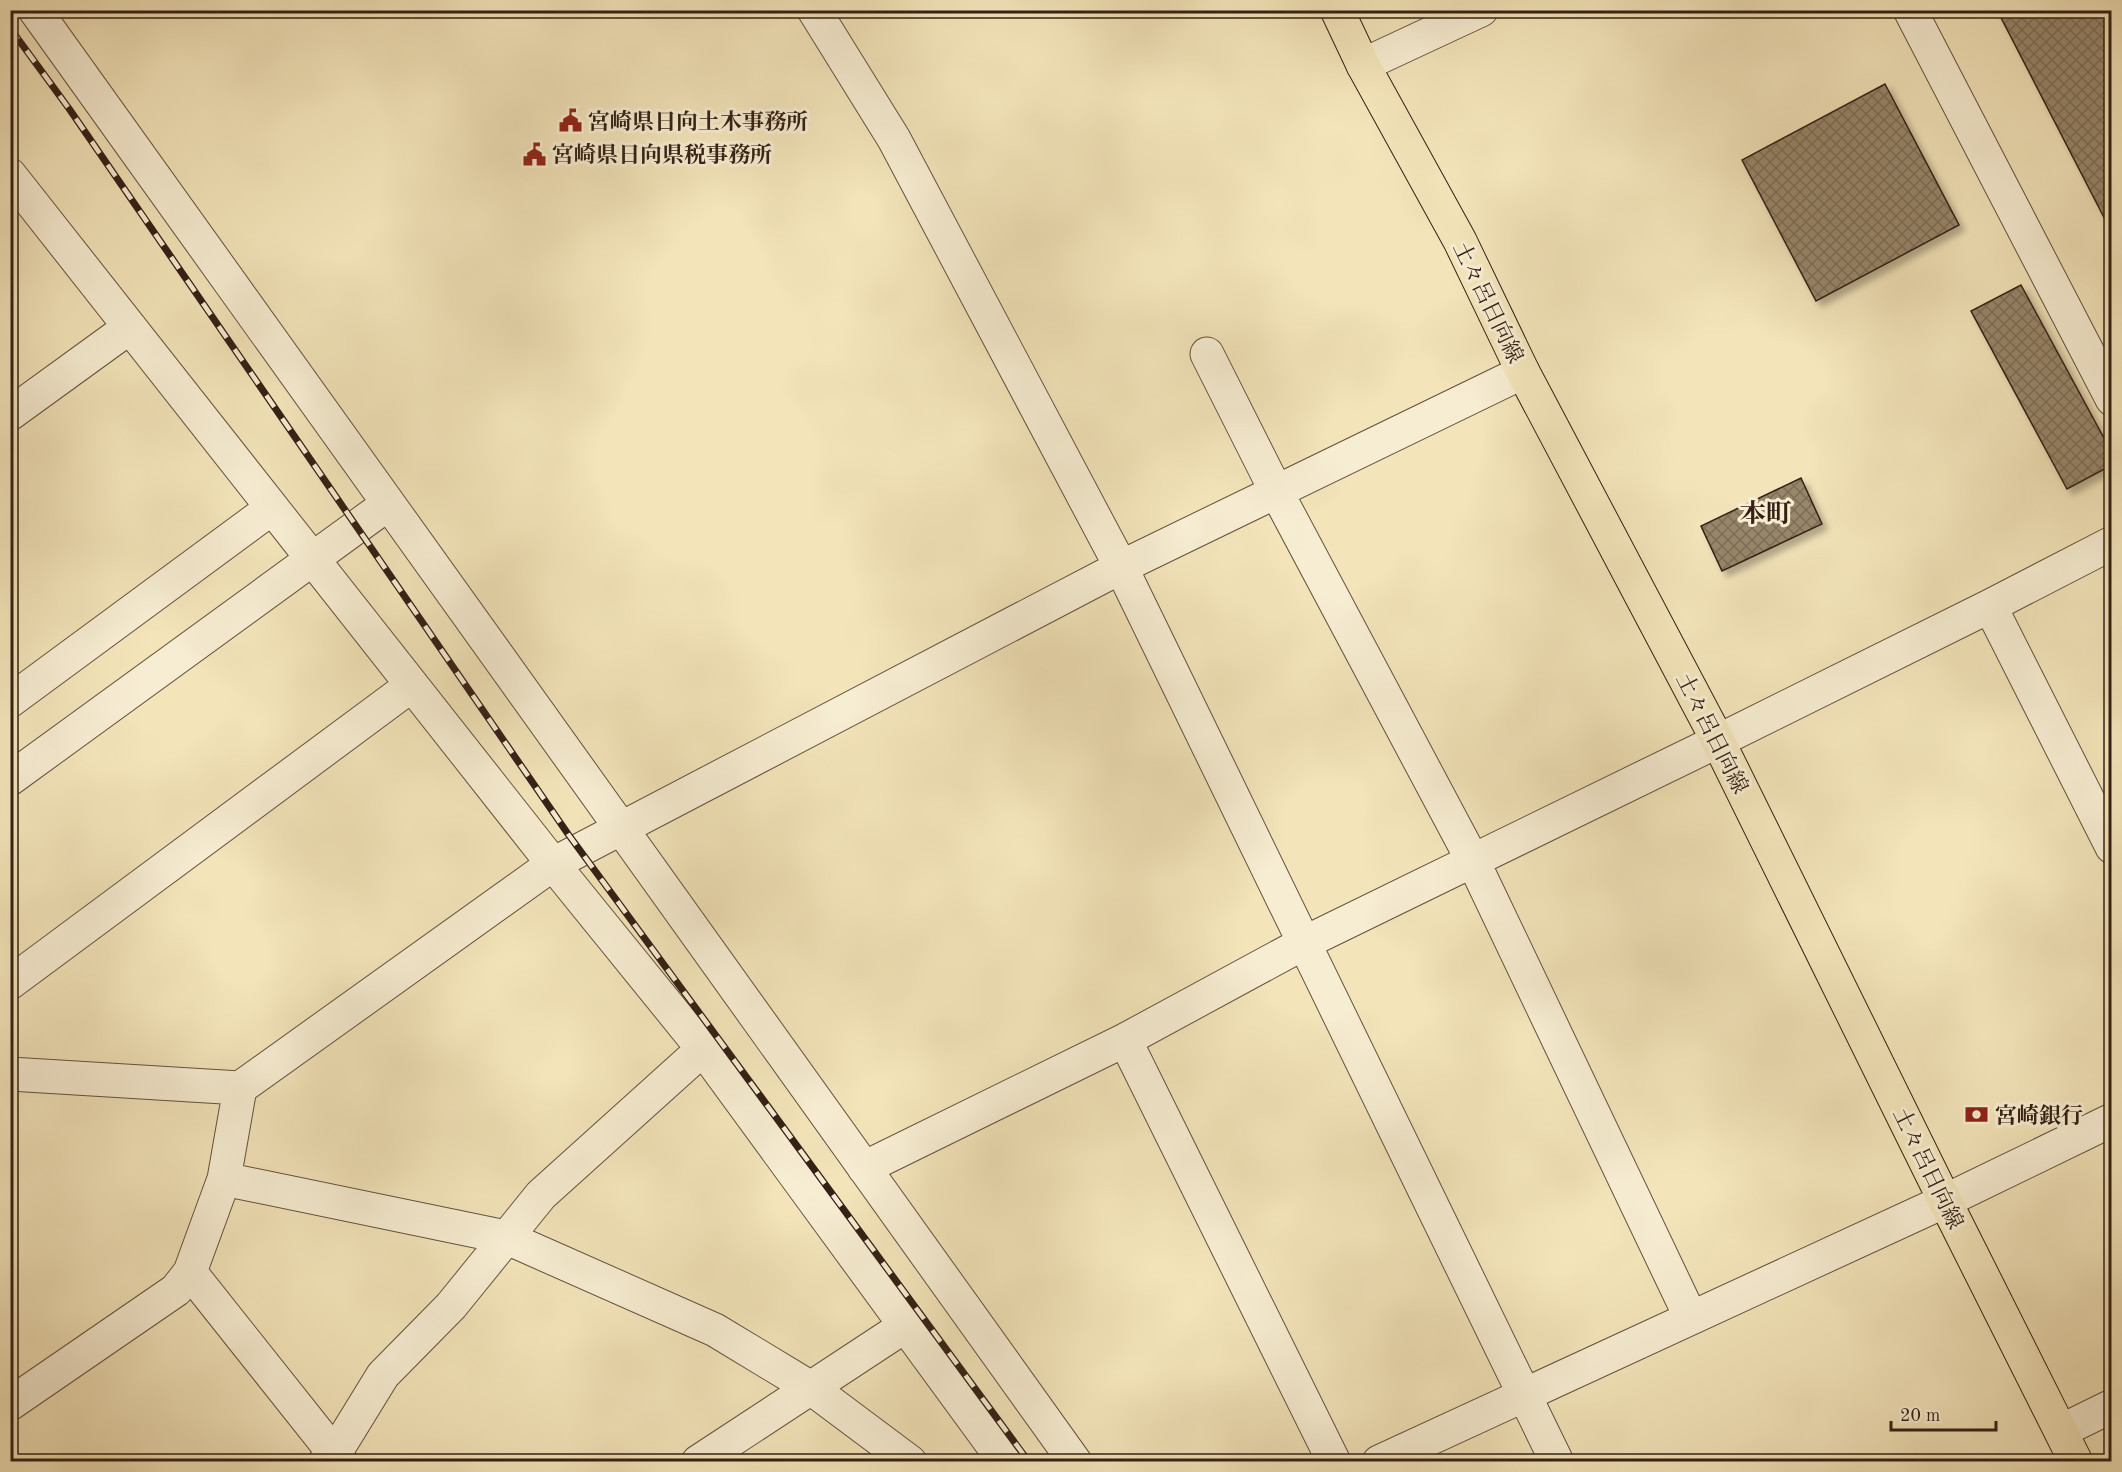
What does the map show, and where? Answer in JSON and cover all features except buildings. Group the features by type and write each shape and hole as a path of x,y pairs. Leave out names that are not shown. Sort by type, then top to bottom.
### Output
{"main road":[{"name":"土々呂日向線","path":"1337,10 1363,64 1460,241 1523,372 1718,741 2076,1461"}],"street":[{"path":"35,10 1075,1461"},
{"path":"814,10 894,139 1121,567 1557,1461"},
{"path":"1363,64 1481,10"},
{"path":"1910,10 2112,399"},
{"path":"10,175 412,685 703,1049 1005,1461"},
{"path":"10,414 130,327"},
{"path":"1207,354 1276,490 1473,861 1691,1318"},
{"path":"10,1074 240,1088 554,864 1121,567 1523,372"},
{"path":"10,779 388,504"},
{"path":"10,701 272,508"},
{"path":"864,1168 1125,1040 1304,943 1718,741 2112,543"},
{"path":"1990,606 2112,847"},
{"path":"10,983 412,685"},
{"path":"1125,1040 1334,1461"},
{"path":"190,1272 334,1459 383,1375 451,1306 541,1194 703,1049"},
{"path":"10,1404 176,1290 190,1272 224,1179 240,1088"},
{"path":"1379,1461 1945,1201 2112,1120"},
{"path":"224,1179 505,1237 715,1330 811,1388 910,1461"},
{"path":"698,1461 906,1326"},
{"path":"2061,1431 2112,1406"}],"railway":[{"path":"10,28 70,110 568,834 1029,1462"}],"place":[{"name":"宮崎県日向土木事務所","path":"570,121"},
{"name":"宮崎県日向県税事務所","path":"534,154"},
{"name":"宮崎銀行","path":"1977,1115"}],"district":[{"name":"本町","path":"1766,513"}]}
